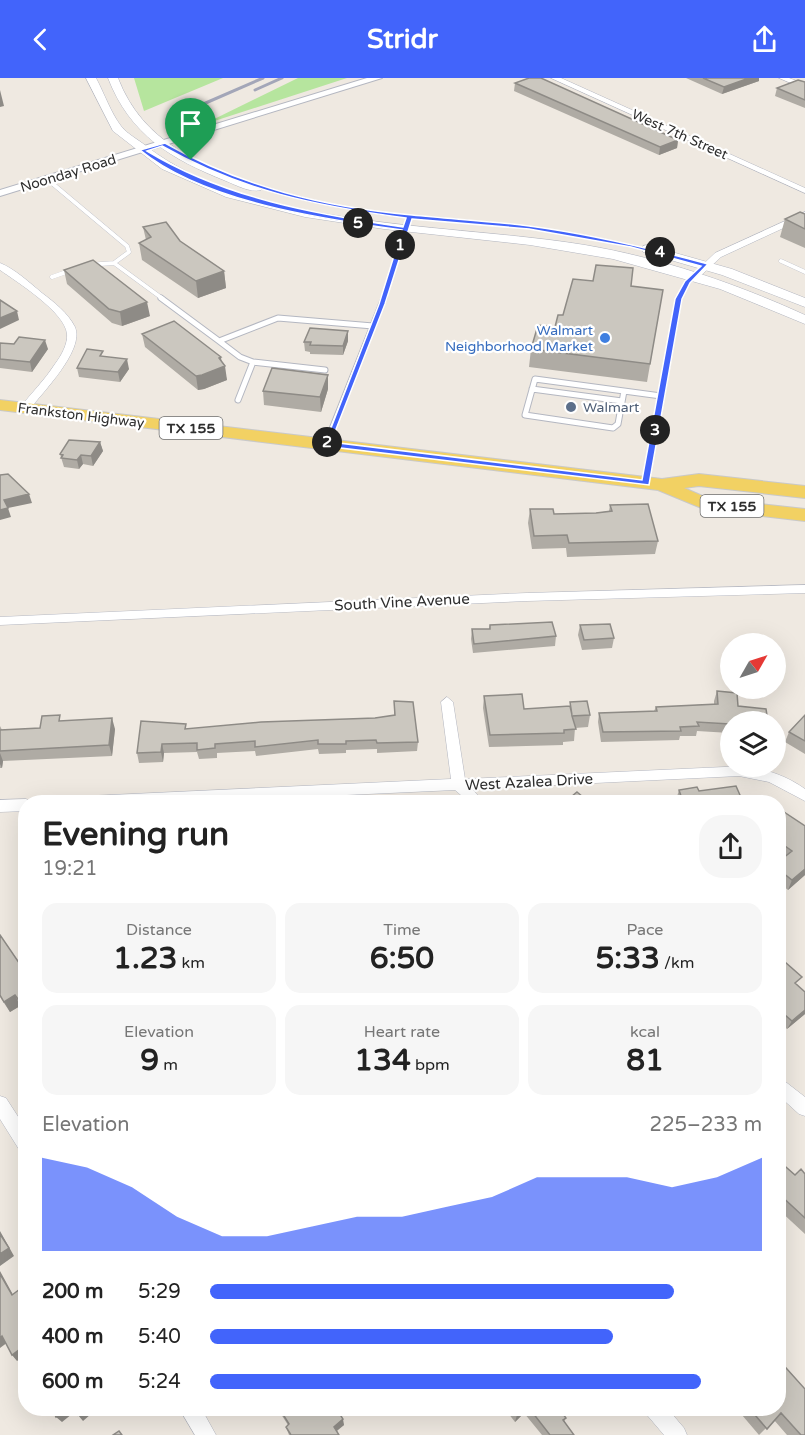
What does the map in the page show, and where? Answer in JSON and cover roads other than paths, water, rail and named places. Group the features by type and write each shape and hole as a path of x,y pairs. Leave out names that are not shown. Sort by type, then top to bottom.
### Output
{"main road":[{"path":"91,78 96,95 107,116 142,150 190,177 243,197 319,217 407,223 553,243 629,258 748,295 805,320"},
{"path":"113,78 126,108 163,144 215,172 265,190 407,223 483,223"},
{"path":"571,234 632,245 705,265 805,303"},
{"name":"Frankston Highway","path":"0,405 654,484 699,480 805,492"},
{"name":"TX 155","path":"654,484 704,503 805,515"}],"street":[{"name":"Noonday Road","path":"0,193 377,78"},
{"name":"West 7th Street","path":"555,78 805,191"},
{"path":"783,78 805,87"},
{"path":"694,277 705,265 724,251 805,214"},
{"path":"0,266 54,308 69,324 72,333 67,350 57,367 25,408"},
{"name":"South Vine Avenue","path":"3,618 527,597 805,589"},
{"path":"447,702 459,785 470,795"},
{"name":"West Azalea Drive","path":"262,795 717,772 759,773 779,779 805,796"},
{"path":"0,806 18,805"},
{"path":"786,1091 805,1108"},
{"path":"0,1104 18,1132"},
{"path":"194,1416 206,1435"},
{"path":"661,1416 677,1435"}],"lane":[{"path":"47,179 127,246 129,252 114,263 88,265 52,277"},
{"path":"326,444 373,326 407,223"},
{"path":"781,261 805,272"},
{"path":"114,263 240,357 253,362 325,370"},
{"path":"654,484 661,396 678,299 684,287 694,277"},
{"path":"219,341 278,318 373,326"},
{"path":"238,400 253,362"},
{"path":"624,390 617,426 584,424 525,415 535,379 624,390 661,396"},
{"path":"532,389 622,401"},
{"path":"588,403 590,397"},
{"path":"584,424 586,416"}],"railway":[{"path":"201,105 263,78"},
{"path":"255,90 282,78"}],"place":[{"name":"Walmart Neighborhood Market","path":"605,338"},
{"name":"Walmart","path":"571,407"}]}
